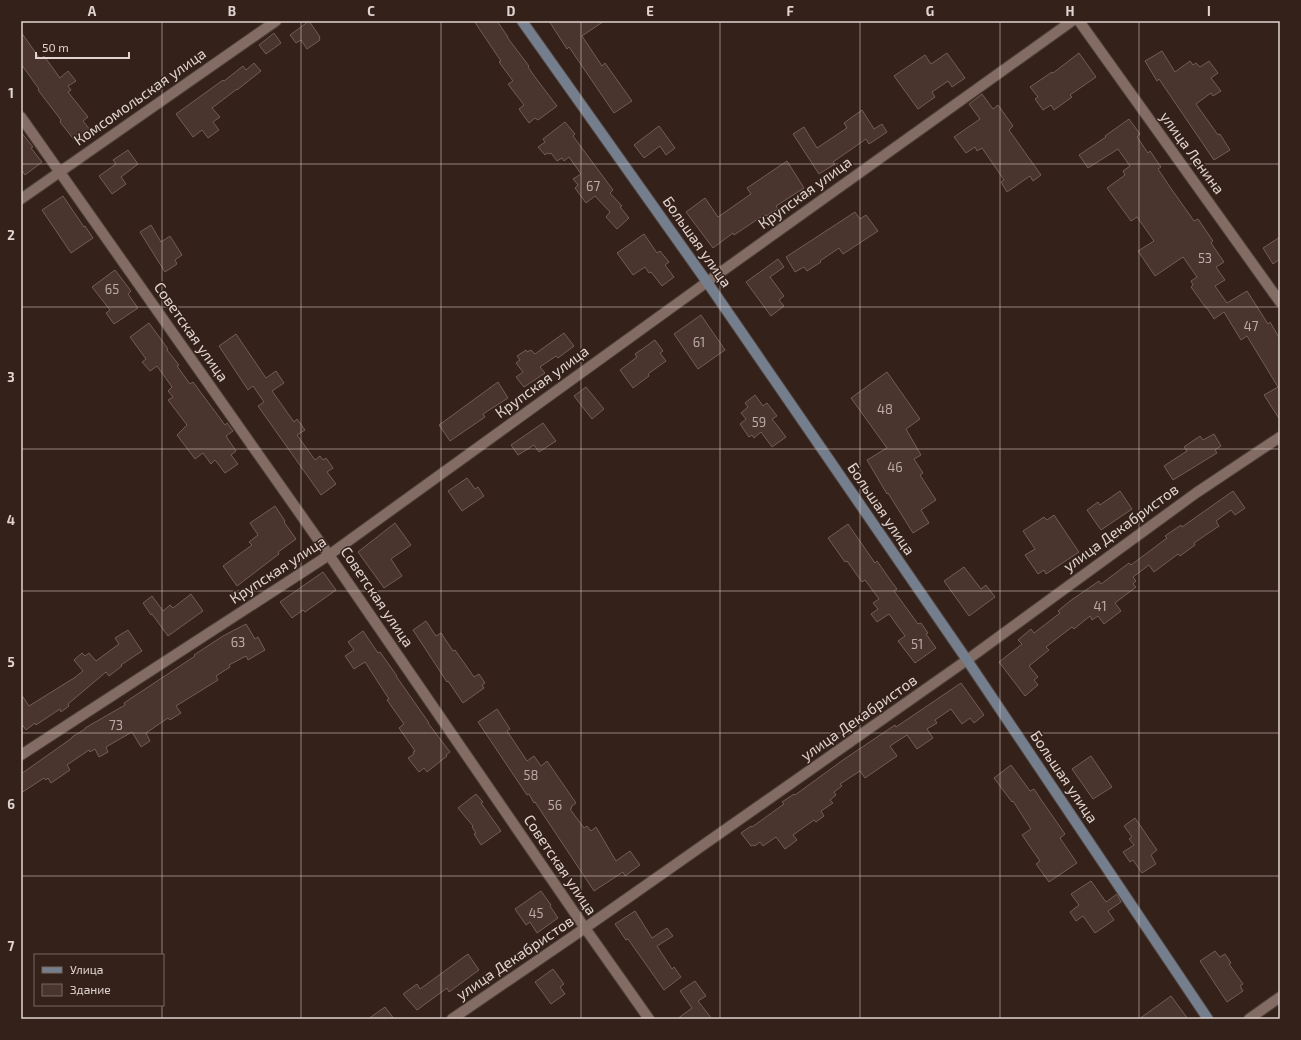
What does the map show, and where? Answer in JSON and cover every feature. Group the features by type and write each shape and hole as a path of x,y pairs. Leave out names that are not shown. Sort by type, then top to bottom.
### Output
{"street":[{"name":"Комсомольская улица","path":"21,198 276,21"},
{"name":"Большая улица","path":"522,21 707,282 967,660 1208,1019"},
{"name":"Крупская улица","path":"21,755 329,555 1072,21"},
{"name":"улица Ленина","path":"1079,21 1280,302"},
{"name":"Советская улица","path":"21,116 329,555 649,1019"},
{"name":"улица Декабристов","path":"452,1019 585,928 967,660 1196,493 1280,437"},
{"path":"1249,1019 1280,997"}],"building":[{"path":"309,21 320,37 320,40 307,49 301,40 296,43 290,35"},
{"path":"474,21 497,21 529,66 528,67 535,77 557,106 538,120 535,118 529,123 519,109 524,105 508,84 513,81 499,62 501,61"},
{"path":"549,21 604,21 582,36 602,66 605,63 632,101 614,113 569,47 567,49"},
{"path":"21,32 40,59 44,56 60,78 68,71 76,81 68,86 71,90 68,92 88,117 83,121 91,131 76,142 60,122 61,120 38,90 39,89 21,64"},
{"path":"274,33 281,43 266,54 259,45"},
{"path":"1162,51 1175,72 1190,61 1193,65 1196,63 1200,67 1209,61 1218,73 1211,78 1221,91 1213,96 1211,93 1196,104 1218,135 1220,134 1230,150 1214,160 1159,79 1157,81 1145,61"},
{"path":"947,53 965,78 952,87 948,81 932,92 935,97 918,109 894,76 925,55 931,64"},
{"path":"1079,53 1096,77 1070,95 1072,97 1054,110 1051,105 1043,110 1035,99 1038,97 1030,87 1052,72 1053,73"},
{"path":"254,63 261,71 212,108 220,117 213,122 219,130 208,138 202,130 193,137 176,114 243,66 246,70"},
{"path":"982,94 993,109 998,105 1013,126 1009,130 1041,175 1033,181 1030,176 1007,192 1001,182 1004,180 982,148 977,151 975,147 966,153 954,137 980,119 969,104"},
{"path":"862,110 874,129 882,124 887,132 869,144 866,139 833,162 835,164 819,174 793,134 804,127 817,148 847,128 844,123"},
{"path":"1129,119 1140,134 1137,137 1148,153 1150,151 1161,167 1158,169 1194,221 1198,219 1213,241 1211,243 1224,262 1216,267 1225,280 1215,286 1227,303 1247,291 1268,324 1270,322 1280,339 1280,420 1264,395 1278,387 1247,336 1241,340 1224,312 1214,319 1191,287 1193,285 1191,281 1197,277 1183,257 1155,276 1138,251 1154,241 1137,217 1131,221 1107,188 1125,175 1123,171 1130,166 1118,149 1088,168 1079,155"},
{"path":"565,122 575,134 573,136 613,190 610,193 622,206 620,207 629,218 617,229 606,217 610,212 595,196 586,203 575,188 578,185 573,179 581,174 569,157 564,161 562,158 557,161 551,153 547,153 545,155 538,147 545,142 543,139"},
{"path":"659,126 675,148 666,155 660,146 644,158 634,145"},
{"path":"21,132 33,147 31,148 42,162 25,175 21,169"},
{"path":"128,150 138,164 121,177 126,184 112,194 99,176 116,164 113,160"},
{"path":"787,161 804,188 776,206 778,209 766,216 764,215 734,235 733,233 713,248 686,212 705,198 718,217 751,194 747,188"},
{"path":"63,196 93,238 71,253 42,210"},
{"path":"855,212 860,219 866,215 878,231 843,254 839,248 807,271 804,267 795,272 786,257"},
{"path":"151,225 161,242 170,236 182,255 175,260 177,264 165,272 140,232"},
{"path":"644,234 657,253 660,251 669,262 665,265 674,277 662,286 645,267 633,275 617,253"},
{"path":"1280,237 1280,259 1273,264 1263,248"},
{"path":"778,259 784,267 770,277 784,296 779,300 784,306 771,316 746,282"},
{"path":"115,270 131,291 128,294 138,308 114,324 106,313 110,310 92,287"},
{"path":"701,315 725,350 698,369 674,334"},
{"path":"149,323 179,365 177,366 190,384 193,382 225,425 227,423 233,431 226,436 236,451 231,455 238,464 225,473 215,460 211,464 203,453 195,459 177,435 187,425 168,400 173,397 168,391 172,387 157,366 150,371 142,362 146,359 130,337"},
{"path":"564,333 574,346 558,358 556,356 540,367 545,373 524,387 516,377 523,372 516,363 520,360 517,356 526,350 527,352 531,350 535,354"},
{"path":"236,334 266,378 276,371 284,383 272,391 294,422 297,419 305,430 297,435 315,460 320,456 323,460 326,458 333,468 327,472 336,484 321,495 258,406 264,402 253,386 248,390 219,346"},
{"path":"655,340 663,351 660,353 666,361 648,374 649,376 633,388 620,370 637,357 635,354"},
{"path":"887,372 920,419 906,429 921,455 914,459 923,473 920,475 936,500 921,510 929,523 913,533 888,493 887,494 867,460 887,448 851,398"},
{"path":"498,382 508,398 483,414 485,417 450,441 439,425"},
{"path":"586,387 604,409 592,419 574,396"},
{"path":"755,395 763,406 767,403 777,416 772,419 786,437 772,447 761,432 754,438 752,435 749,437 740,424 746,419 741,413 748,407 745,403"},
{"path":"543,423 556,441 539,452 534,445 518,455 511,445"},
{"path":"1214,434 1221,446 1215,450 1217,453 1173,480 1164,466 1187,451 1184,447 1200,436 1203,440"},
{"path":"467,478 475,489 478,487 484,496 462,511 448,491"},
{"path":"1120,491 1132,509 1101,530 1087,510 1098,502 1100,505"},
{"path":"1233,491 1245,508 1235,515 1231,510 1216,521 1219,526 1194,543 1195,545 1180,556 1178,554 1154,572 1149,565 1133,577 1136,581 1133,584 1136,587 1115,603 1121,611 1104,624 1098,616 1092,620 1090,616 1074,629 1072,627 1046,647 1049,650 1029,666 1038,677 1034,680 1038,685 1025,696 999,662 1022,644 1018,640 1031,629 1034,633 1060,613 1058,611 1070,601 1099,581 1101,584 1129,563 1131,565 1167,538 1165,536 1181,525 1182,527"},
{"path":"275,506 296,539 237,586 223,566 252,545 249,542 258,535 250,523"},
{"path":"1054,515 1079,552 1046,574 1044,570 1038,574 1025,555 1035,549 1023,531 1044,517 1047,520"},
{"path":"395,523 411,545 391,559 402,576 384,588 358,552"},
{"path":"848,524 875,563 877,561 897,589 894,591 918,624 921,623 928,633 926,634 936,648 915,663 898,641 905,636 889,614 877,622 871,614 878,609 873,603 879,599 865,580 862,582 847,561 845,562 828,538"},
{"path":"964,567 981,589 986,585 995,597 969,616 944,581"},
{"path":"323,572 336,590 305,612 303,610 292,618 280,602"},
{"path":"191,594 203,611 168,636 143,603 152,596 163,611 170,605 173,608"},
{"path":"426,621 436,636 441,633 453,651 455,650 474,677 479,674 485,683 482,685 484,688 463,703 448,681 447,682 413,630"},
{"path":"246,624 255,639 258,637 265,650 248,660 246,656 229,665 230,667 216,676 218,680 176,706 181,713 170,720 168,718 146,733 150,741 141,747 132,732 106,747 108,752 99,757 95,749 90,752 89,750 67,765 70,770 51,783 48,778 46,780 44,778 21,793 21,774 85,728 125,705 124,703 195,656 194,655 223,636"},
{"path":"128,630 142,651 121,665 122,666 109,676 106,672 68,704 69,706 61,712 60,709 36,725 35,723 26,730 21,723 21,694 29,706 83,671 74,660 82,653 85,656 89,653 96,661 119,644 115,638"},
{"path":"363,631 378,653 380,652 428,723 450,752 427,772 424,768 419,772 408,758 414,754 413,752 415,751 399,728 404,724 387,700 389,699 365,662 354,669 345,656 354,650 348,642"},
{"path":"961,683 984,715 974,723 970,718 962,724 951,709 935,720 937,723 927,729 933,738 917,749 907,735 890,746 897,756 865,778 860,771 840,784 842,786 834,792 836,795 830,800 833,803 821,811 824,816 816,822 814,820 793,835 797,840 785,849 776,837 763,846 760,842 755,846 751,846 741,833 751,826 752,827 784,804 782,802 794,794 795,795 843,760 895,725 896,727"},
{"path":"497,709 510,729 507,731 527,761 534,756 541,766 547,761 576,803 570,809 584,828 587,826 591,831 596,827 616,861 630,851 640,865 625,876 623,872 594,891 535,802 534,803 529,794 527,795 478,722"},
{"path":"1091,756 1112,787 1093,799 1072,769"},
{"path":"1011,765 1030,791 1034,789 1065,834 1060,838 1077,863 1049,882 1036,864 1040,861 1022,835 1031,829 1013,801 1012,802 994,778"},
{"path":"476,794 483,802 481,803 501,831 481,845 474,834 476,833 472,827 473,826 458,808"},
{"path":"1135,818 1157,850 1151,855 1156,864 1142,873 1133,860 1130,862 1123,852 1134,845 1129,839 1132,837 1124,826"},
{"path":"1091,881 1106,902 1117,894 1121,902 1108,911 1114,920 1095,933 1083,916 1076,921 1070,912 1079,905 1071,894"},
{"path":"541,891 558,918 537,933 530,922 526,925 515,909"},
{"path":"635,911 652,938 667,928 673,936 657,946 672,969 674,967 681,977 664,990 628,939 626,940 615,924"},
{"path":"1215,951 1220,957 1225,954 1231,963 1229,964 1243,984 1240,986 1243,991 1227,1002 1200,961"},
{"path":"468,954 479,970 449,992 447,988 417,1010 403,994 417,984 420,989"},
{"path":"553,969 564,984 560,987 565,994 551,1004 535,982"},
{"path":"695,981 706,996 698,1001 712,1019 677,1019 692,1008 680,991"},
{"path":"1171,996 1188,1019 1139,1019"},
{"path":"385,1007 394,1019 368,1019"}]}
